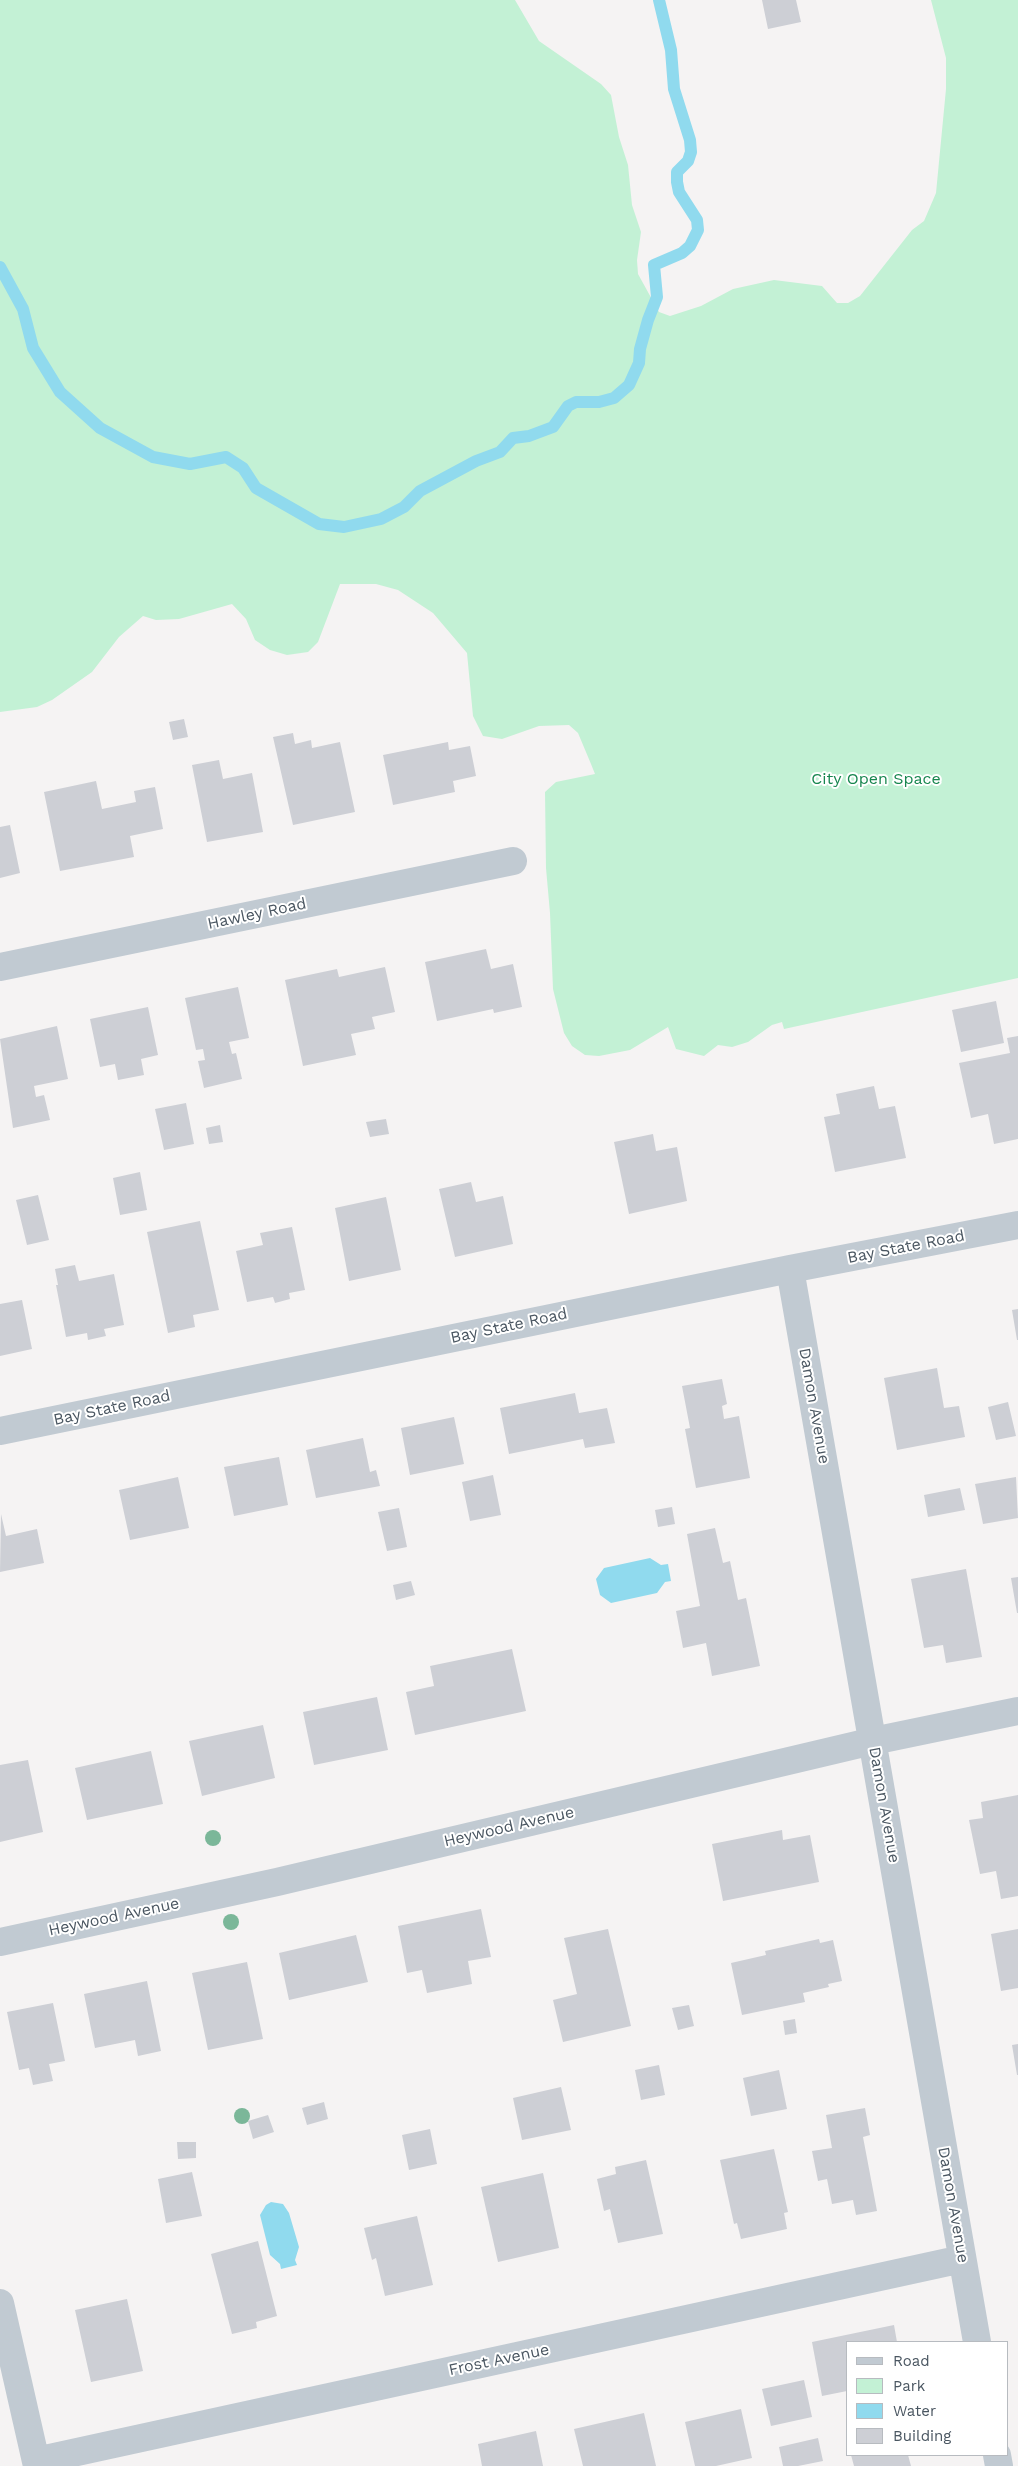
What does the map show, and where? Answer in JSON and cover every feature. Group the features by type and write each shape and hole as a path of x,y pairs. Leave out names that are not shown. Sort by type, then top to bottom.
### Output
{"street":[{"name":"Hawley Road","path":"0,967 513,861"},
{"name":"Bay State Road","path":"0,1430 790,1269 1018,1225"},
{"name":"Damon Avenue","path":"790,1269 977,2341"},
{"name":"Heywood Avenue","path":"0,1942 276,1882 872,1741 1018,1711"},
{"name":"Frost Avenue","path":"36,2464 962,2259"},
{"path":"0,2303 36,2464"}],"green space":[{"name":"City Open Space","path":"0,0 515,0 539,41 601,84 611,95 619,137 628,165 632,205 641,232 637,260 638,274 659,312 670,316 701,306 733,289 774,280 822,286 837,303 848,303 860,296 912,230 924,221 936,193 946,89 946,58 931,0 1018,0 1018,978 784,1029 782,1022 772,1025 748,1042 732,1047 718,1045 704,1056 676,1049 668,1027 630,1050 599,1056 585,1055 572,1046 564,1033 553,989 546,868 545,792 556,782 595,774 578,733 569,725 539,726 502,739 483,736 473,716 467,653 433,613 398,590 376,584 340,584 318,642 308,652 287,655 270,650 255,640 246,619 232,604 179,619 156,620 143,616 119,637 92,672 52,700 37,707 0,712"}],"water":[{"path":"650,1558 661,1565 668,1564 671,1581 665,1582 657,1593 611,1603 600,1595 596,1579 604,1568"},
{"path":"271,2202 283,2204 289,2213 299,2247 295,2260 297,2265 281,2269 280,2264 270,2255 260,2215 266,2205"}],"building":[{"path":"762,0 796,0 801,22 768,29"},
{"path":"184,719 188,737 173,740 169,722"},
{"path":"293,733 295,744 311,740 312,748 340,742 355,812 293,825 273,737"},
{"path":"448,742 449,750 470,746 476,776 453,781 455,792 393,805 383,755"},
{"path":"219,760 223,779 252,773 263,832 207,842 192,765"},
{"path":"96,781 102,809 136,802 134,791 155,787 163,829 130,836 134,857 60,871 44,792"},
{"path":"10,825 20,873 0,878 0,827"},
{"path":"486,949 491,969 513,964 522,1007 494,1013 493,1009 437,1021 425,962"},
{"path":"385,967 395,1012 372,1017 375,1029 351,1034 356,1055 303,1066 285,980 337,969 339,977"},
{"path":"238,987 249,1038 229,1042 232,1054 236,1053 242,1079 204,1088 198,1061 205,1060 203,1049 196,1050 185,998"},
{"path":"996,1001 1004,1043 961,1052 952,1010"},
{"path":"148,1007 158,1055 141,1059 144,1075 118,1080 115,1064 100,1067 90,1019"},
{"path":"57,1026 68,1079 34,1086 36,1097 44,1095 50,1120 13,1128 0,1039"},
{"path":"1018,1036 1018,1139 994,1144 988,1114 971,1118 959,1063 1010,1053 1007,1038"},
{"path":"874,1086 879,1109 895,1106 906,1158 835,1172 824,1117 840,1114 836,1094"},
{"path":"186,1103 194,1144 164,1150 155,1109"},
{"path":"386,1119 389,1134 370,1137 366,1122"},
{"path":"220,1125 223,1142 209,1144 206,1128"},
{"path":"653,1134 656,1151 677,1147 687,1201 629,1214 614,1142"},
{"path":"140,1172 147,1210 120,1215 113,1178"},
{"path":"471,1182 476,1202 503,1196 513,1244 455,1257 439,1189"},
{"path":"38,1195 49,1240 27,1245 16,1200"},
{"path":"386,1197 401,1270 349,1281 335,1208"},
{"path":"200,1221 219,1310 193,1315 195,1327 168,1333 147,1232"},
{"path":"292,1227 305,1290 289,1293 290,1299 275,1303 273,1297 247,1302 236,1251 263,1245 260,1233"},
{"path":"75,1265 79,1281 114,1274 124,1325 104,1329 106,1336 88,1340 87,1333 66,1337 56,1285 58,1285 55,1269"},
{"path":"22,1300 32,1349 0,1356 0,1304"},
{"path":"1018,1309 1018,1340 1017,1340 1012,1310"},
{"path":"937,1368 944,1408 959,1406 965,1437 897,1450 884,1378"},
{"path":"722,1379 727,1404 722,1406 724,1419 739,1416 750,1478 696,1488 685,1429 690,1428 682,1386"},
{"path":"575,1393 579,1413 607,1408 615,1443 585,1448 583,1439 509,1454 500,1408"},
{"path":"1008,1402 1016,1436 996,1440 988,1407"},
{"path":"454,1417 464,1464 410,1475 401,1428"},
{"path":"363,1438 370,1472 376,1470 380,1486 316,1498 306,1450"},
{"path":"279,1457 288,1505 234,1516 224,1467"},
{"path":"493,1475 501,1515 470,1521 462,1482"},
{"path":"178,1477 189,1528 130,1540 119,1490"},
{"path":"1016,1477 1018,1518 983,1524 975,1484"},
{"path":"960,1488 965,1510 928,1517 924,1495"},
{"path":"672,1507 675,1524 658,1527 655,1510"},
{"path":"399,1508 407,1547 387,1551 378,1512"},
{"path":"1,1514 6,1536 37,1529 44,1563 0,1572"},
{"path":"715,1528 723,1563 730,1561 738,1600 746,1598 760,1666 712,1676 706,1643 683,1648 676,1611 700,1606 687,1534"},
{"path":"966,1569 982,1657 946,1663 943,1645 924,1648 911,1579"},
{"path":"1018,1577 1018,1613 1017,1613 1011,1578"},
{"path":"411,1581 415,1595 396,1600 393,1585"},
{"path":"512,1649 526,1711 415,1735 406,1692 434,1686 430,1666"},
{"path":"377,1697 388,1750 314,1765 303,1712"},
{"path":"263,1725 275,1778 202,1796 189,1741"},
{"path":"151,1751 163,1804 87,1820 75,1768"},
{"path":"28,1760 43,1832 0,1842 0,1765"},
{"path":"1018,1795 1018,1896 1001,1899 996,1871 980,1874 969,1820 983,1818 981,1802"},
{"path":"782,1830 783,1840 810,1835 819,1882 723,1901 712,1844"},
{"path":"481,1909 491,1957 468,1961 472,1984 427,1993 422,1970 407,1973 398,1926"},
{"path":"608,1929 631,2026 563,2042 553,2000 577,1994 564,1938"},
{"path":"1018,1929 1018,1988 1001,1991 991,1934"},
{"path":"356,1935 368,1982 289,2000 279,1953"},
{"path":"819,1939 820,1943 833,1940 842,1981 828,1984 829,1987 803,1993 805,2002 742,2015 731,1963 766,1955 765,1951"},
{"path":"247,1962 263,2039 208,2050 192,1973"},
{"path":"147,1981 161,2051 138,2056 135,2040 95,2048 84,1994"},
{"path":"53,2003 65,2061 49,2064 53,2081 33,2085 29,2068 19,2070 7,2012"},
{"path":"689,2005 694,2026 678,2030 672,2008"},
{"path":"795,2019 797,2033 785,2035 783,2021"},
{"path":"1018,2044 1018,2075 1017,2075 1012,2045"},
{"path":"659,2065 665,2095 641,2100 635,2070"},
{"path":"779,2070 787,2109 751,2116 743,2078"},
{"path":"561,2087 571,2130 522,2140 513,2098"},
{"path":"324,2102 328,2119 307,2125 302,2108"},
{"path":"865,2108 870,2135 863,2137 877,2211 856,2215 853,2200 832,2204 827,2179 818,2181 812,2151 832,2148 826,2115"},
{"path":"268,2115 274,2132 253,2139 248,2121"},
{"path":"430,2129 437,2164 409,2170 402,2135"},
{"path":"177,2142 196,2142 196,2158 178,2159"},
{"path":"774,2149 788,2212 784,2213 787,2229 741,2239 737,2223 734,2224 720,2160"},
{"path":"646,2160 663,2234 618,2243 610,2209 604,2211 597,2179 616,2174 615,2167"},
{"path":"192,2172 202,2216 166,2223 158,2179"},
{"path":"543,2173 559,2248 498,2262 481,2187"},
{"path":"417,2216 433,2285 385,2296 376,2258 372,2260 364,2228"},
{"path":"258,2241 277,2316 256,2322 257,2328 232,2334 211,2254"},
{"path":"127,2299 143,2371 91,2382 75,2310"},
{"path":"894,2325 897,2341 846,2341 846,2391 822,2396 812,2342"},
{"path":"804,2380 812,2417 771,2426 762,2389"},
{"path":"741,2409 752,2458 716,2466 695,2466 685,2422"},
{"path":"644,2413 656,2466 583,2466 574,2429"},
{"path":"536,2431 543,2466 482,2466 478,2444"},
{"path":"818,2438 823,2461 798,2466 783,2466 779,2447"},
{"path":"851,2456 908,2456 911,2466 854,2466"}],"waterway":[{"path":"0,267 23,309 33,348 60,392 100,428 153,457 190,464 226,457 243,468 256,488 319,524 344,527 381,519 404,507 420,491 476,461 500,452 513,438 529,436 553,427 568,406 576,402 599,402 614,398 629,385 639,363 640,349 657,297 654,265 682,253 690,246 698,230 697,220 679,192 677,182 677,172 688,161 691,152 690,140 674,89 671,50 659,0"}]}
